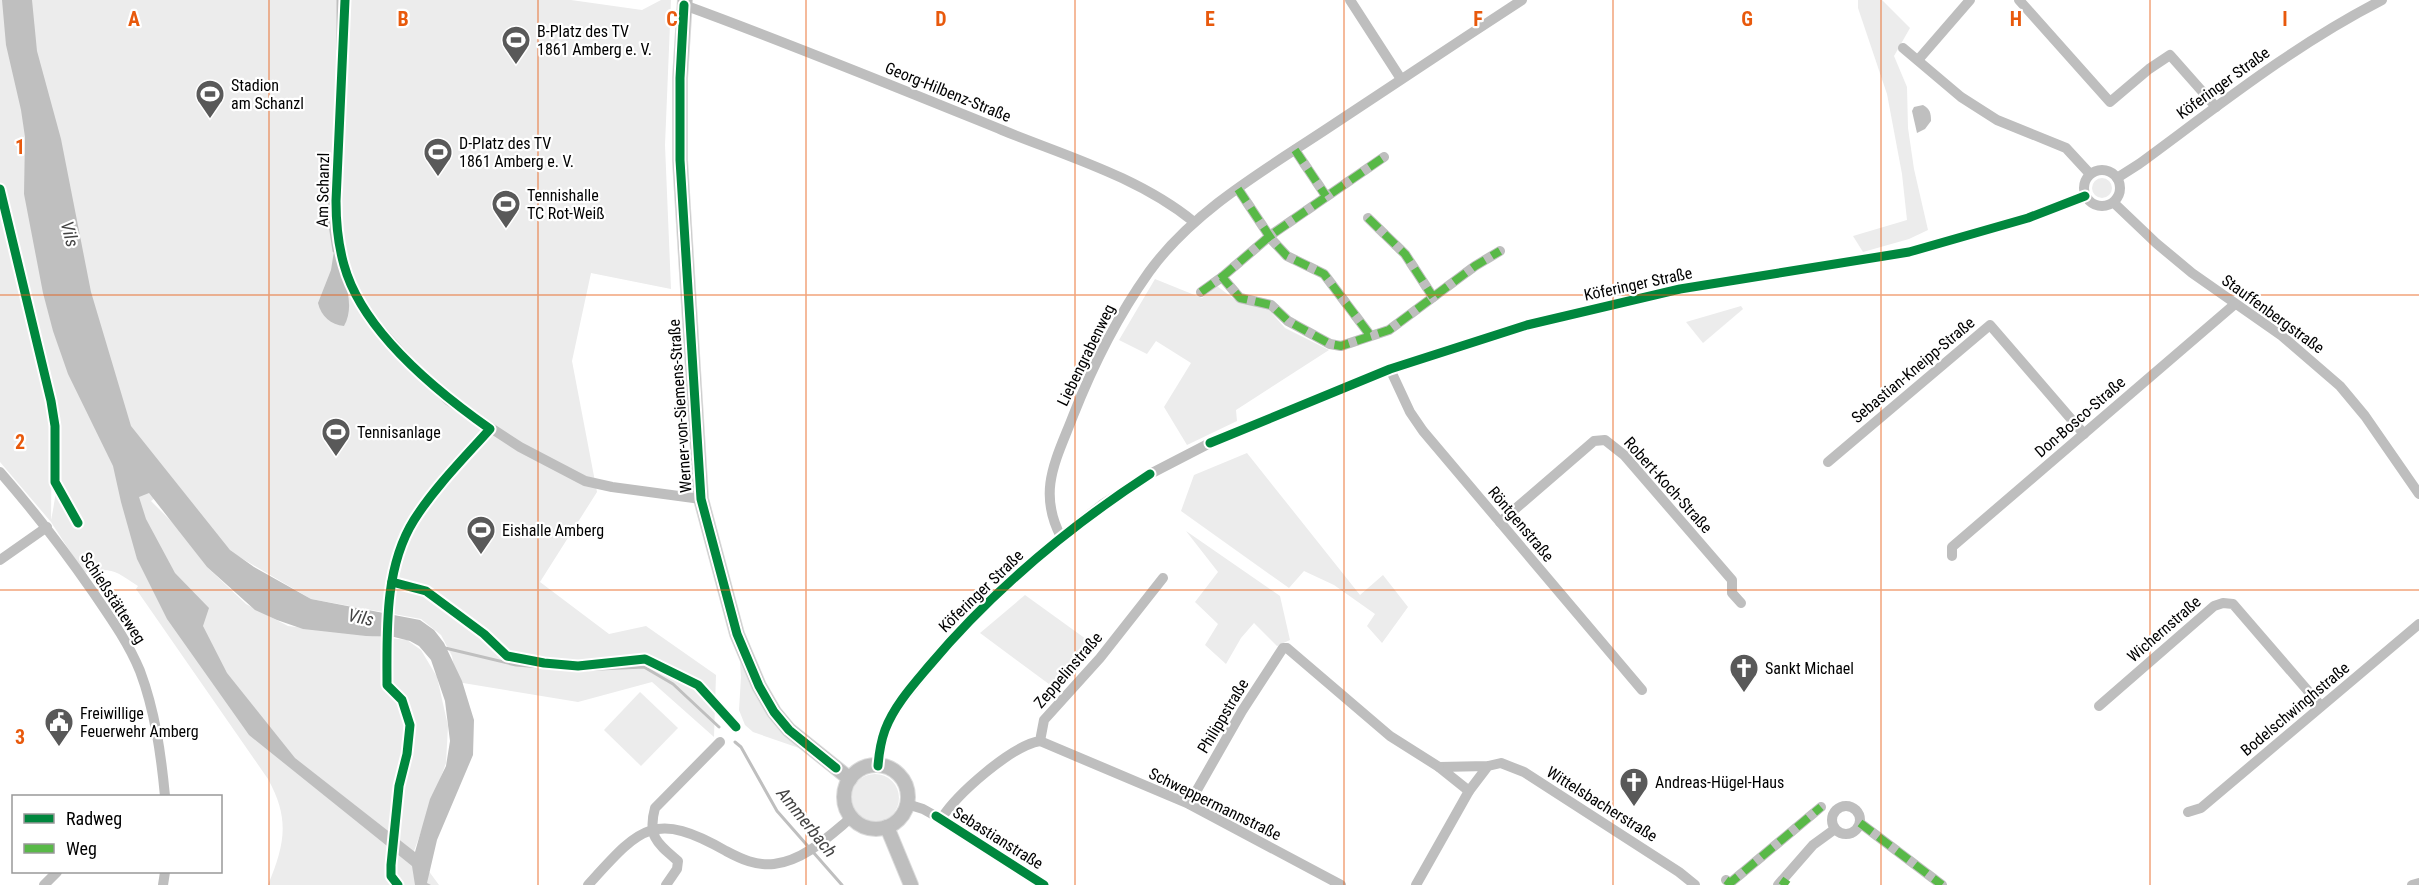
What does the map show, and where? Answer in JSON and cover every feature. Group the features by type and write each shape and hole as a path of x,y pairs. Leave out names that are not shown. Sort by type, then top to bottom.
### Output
{"main road":[{"name":"Werner-von-Siemens-Straße","path":"685,3 680,78 680,160 701,499 737,634 759,686 774,712 789,730 850,778"},
{"path":"878,765 894,771 901,777 908,795 903,815 887,827 879,829 864,827 852,817 844,798 850,778 866,767 878,765"},
{"path":"887,827 911,885"}],"street":[{"name":"Am Schanzl","path":"345,0 336,229 344,267 355,293 371,320 448,400 520,447 585,481 701,499"},
{"path":"1350,0 1401,79"},
{"name":"Liebengrabenweg","path":"1061,537 1053,522 1049,502 1050,478 1095,363 1118,316 1149,271 1194,222 1238,189 1522,0"},
{"path":"1918,60 1970,0"},
{"path":"2019,0 2110,102 2149,69 2170,55 2216,107"},
{"name":"Köferinger Straße","path":"2117,178 2298,48 2382,0"},
{"name":"Georg-Hilbenz-Straße","path":"685,3 1109,174 1169,204 1194,222"},
{"path":"1903,48 1961,97 1997,120 2067,148 2090,174"},
{"path":"1295,150 1326,196"},
{"path":"1201,292 1271,236 1384,157"},
{"path":"2096,171 2108,171 2117,178 2121,188 2114,203 2109,206 2098,207 2085,196 2084,184 2090,174 2096,171"},
{"path":"1238,189 1272,240 1287,256 1324,274 1370,335"},
{"name":"Köferinger Straße","path":"878,765 879,749 886,728 912,687 972,618 1061,537 1103,504 1169,464 1244,428 1390,369 1527,325 1680,289 1909,252 1984,232 2085,196"},
{"name":"Stauffenbergstraße","path":"2114,203 2156,243 2235,304 2282,336 2340,386 2365,416 2419,494"},
{"path":"1368,218 1406,254 1432,297"},
{"path":"1222,277 1239,298 1271,305 1288,321 1329,344 1341,346 1389,330 1474,266 1500,251"},
{"name":"Don-Bosco-Straße","path":"1952,556 1952,547 2235,304"},
{"name":"Sebastian-Kneipp-Straße","path":"1828,462 1990,325 2084,434"},
{"name":"Röntgenstraße","path":"1390,369 1410,412 1423,431 1642,690"},
{"name":"Robert-Koch-Straße","path":"1500,522 1594,441 1605,440 1624,455 1732,580 1732,593 1741,603"},
{"name":"Schießstätteweg","path":"0,472 47,527 122,634 140,670 152,710 162,761 165,795"},
{"path":"0,560 47,527"},
{"name":"Zeppelinstraße","path":"1040,741 1044,720 1100,658 1163,578"},
{"name":"Wichernstraße","path":"2099,706 2214,606 2223,603 2233,604 2321,706"},
{"name":"Bodelschwinghstraße","path":"2188,812 2201,808 2419,624"},
{"name":"Philippstraße","path":"1189,804 1242,711 1283,648 1287,648 1390,736 1439,767"},
{"path":"941,819 956,798 971,784 1021,747 1040,741"},
{"name":"Schweppermannstraße","path":"1040,741 1189,804 1341,885"},
{"path":"666,885 677,869 678,861 660,846 653,836 651,822 656,808 720,742"},
{"name":"Wittelsbacherstraße","path":"1439,767 1488,766 1501,763 1524,772 1679,872 1695,885"},
{"path":"1416,885 1469,791 1488,766"},
{"path":"1439,767 1469,791"},
{"name":"Sebastianstraße","path":"907,804 941,819 1044,885"},
{"path":"1726,880 1730,884 1821,807"},
{"path":"1840,807 1855,809 1860,823 1857,829 1848,834 1834,829 1832,816 1840,807"},
{"path":"588,885 625,844 652,829 661,827 687,831 742,860 772,864 799,857 821,843 852,817"},
{"path":"1860,823 1942,885"},
{"path":"1782,883 1813,845 1834,829"},
{"path":"44,885 56,873"},
{"path":"2412,885 2419,883"}],"shaded area":[{"path":"0,0 571,0 642,10 661,0 671,0 665,145 671,289 591,273 572,361 597,492 540,582 609,634 646,626 716,675 714,737 652,682 578,702 457,682 452,656 441,635 421,619 311,599 231,552 175,483 151,501 175,525 207,567 246,604 288,626 407,640 421,650 437,677 448,726 446,763 414,851 439,885 268,885 278,857 283,832 280,807 268,779 136,589 138,586 112,571 100,570 84,573 51,522 0,462","holes":["20,280 55,407 58,464 51,520 52,422"]},
{"path":"1858,0 1882,0 1910,28 1894,56 1907,87 1908,128 1914,169 1928,230 1909,239 1863,252 1853,236 1907,220 1902,174 1887,94 1858,8"},
{"path":"2102,178 2109,181 2112,188 2109,195 2102,198 2095,195 2092,188 2095,181"},
{"path":"1155,279 1202,298 1217,286 1238,302 1268,309 1285,328 1329,350 1236,410 1237,421 1187,445 1164,407 1191,363 1156,341 1147,354 1119,340"},
{"path":"1741,306 1743,309 1703,343 1686,322"},
{"path":"1247,453 1360,595 1383,575 1408,607 1382,643 1367,626 1375,614 1334,585 1304,571 1289,588 1181,511 1194,475"},
{"path":"1186,531 1280,596 1290,640 1277,646 1254,623 1241,638 1226,664 1205,645 1218,624 1195,602 1218,572"},
{"path":"1025,595 1097,647 1057,690 980,633"},
{"path":"740,662 772,720 799,748 753,732 745,725 739,710"},
{"path":"640,692 678,728 641,766 604,730"},
{"path":"870,774 880,774 892,781 899,793 899,803 892,815 880,822 870,822 855,811 851,803 851,793 862,778"}],"water":[{"name":"Vils","path":"2,0 32,0 37,51 61,139 91,292 131,426 230,550 254,567 311,599 420,620 434,630 444,643 462,681 474,720 473,755 437,840 427,883 431,885 415,885 412,866 249,735 167,619 137,559 113,466 68,374 53,331 43,293 24,194 25,137 6,45","holes":["149,493 207,567 255,610 277,620 303,629 394,637 410,641 419,646 431,660 445,701 450,741 446,766 430,799 415,852 295,758 227,673 203,626 209,608 175,573 146,519 139,497"]},
{"path":"1923,105 1930,112 1931,121 1925,129 1917,133 1912,111 1914,107"},
{"path":"334,251 349,298 348,317 344,326 327,319 318,303 331,270"}],"waterway":[{"path":"338,0 338,49"},
{"path":"333,160 329,218 334,251"},
{"name":"Ammerbach","path":"445,648 516,665 578,670 644,667 673,684 719,727"},
{"name":"Ammerbach","path":"735,742 741,747 777,811 842,885"}],"marked path":[{"path":"1295,150 1326,196"},
{"path":"1222,277 1271,235 1384,157"},
{"path":"1238,189 1272,240 1287,256 1324,274 1370,335"},
{"path":"1368,218 1405,254 1433,297"},
{"path":"1201,292 1222,277 1240,298 1271,305 1288,321 1330,344 1341,346 1389,330 1475,266 1500,251"},
{"path":"1726,880 1730,883 1821,807"},
{"path":"1860,823 1942,885"},
{"path":"1781,880 1788,885"}],"cycle path":[{"path":"345,0 336,201 336,217 344,265 353,289 384,336 425,378 490,429 440,484 414,520 404,539 392,579 389,600 387,685 402,700 410,725 407,754 399,786 391,865 391,876 398,885"},
{"path":"684,5 680,78 680,160 701,499 737,634 759,686 774,712 789,730 836,768"},
{"path":"0,189 51,401 55,426 55,482 78,523"},
{"path":"1210,443 1390,369 1527,325 1680,289 1909,252 2028,218 2085,196"},
{"path":"878,766 882,738 893,713 910,688 953,638 1005,586 1060,538 1150,474"},
{"path":"392,582 426,591 484,634 507,656 578,666 645,659 698,685 736,727"},
{"path":"936,816 1044,885"}],"place":[{"name":"B-Platz des TV 1861 Amberg e. V.","path":"516,66"},
{"name":"Stadion am Schanzl","path":"210,120"},
{"name":"D-Platz des TV 1861 Amberg e. V.","path":"438,178"},
{"name":"Tennishalle TC Rot-Weiß","path":"506,230"},
{"name":"Tennisanlage","path":"336,458"},
{"name":"Eishalle Amberg","path":"481,556"},
{"name":"Sankt Michael","path":"1744,694"},
{"name":"Freiwillige Feuerwehr Amberg","path":"59,748"},
{"name":"Andreas-Hügel-Haus","path":"1634,808"}]}
